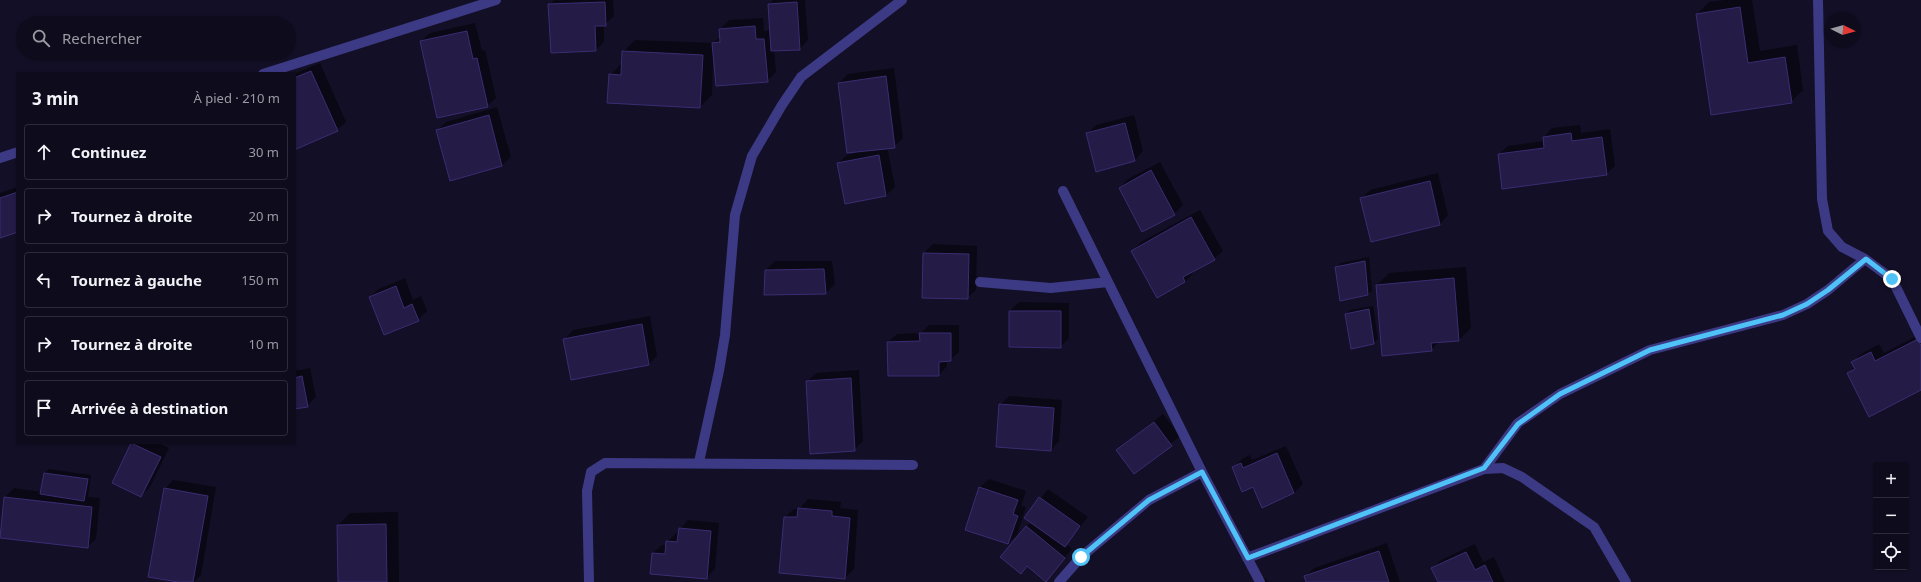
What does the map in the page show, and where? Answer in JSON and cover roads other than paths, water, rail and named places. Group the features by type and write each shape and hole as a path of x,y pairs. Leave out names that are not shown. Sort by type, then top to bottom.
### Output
{"street":[{"path":"269,72 496,0"},
{"path":"699,462 711,402 720,371 725,335 735,215 752,156 782,105 801,77 902,0"},
{"path":"1818,0 1822,199 1828,231 1842,247 1866,259 1892,279 1921,338"},
{"path":"0,158 16,153"},
{"path":"1062,191 1202,472 1260,582"},
{"path":"1484,468 1518,424 1560,394 1650,350 1783,315 1807,304 1828,290 1866,259"},
{"path":"980,282 1051,288 1108,282"},
{"path":"589,582 587,491 591,472 605,463 699,462 914,465"},
{"path":"1248,558 1484,468 1504,468 1522,477 1594,527 1626,582"},
{"path":"1059,582 1081,557 1149,500 1202,472"}]}
